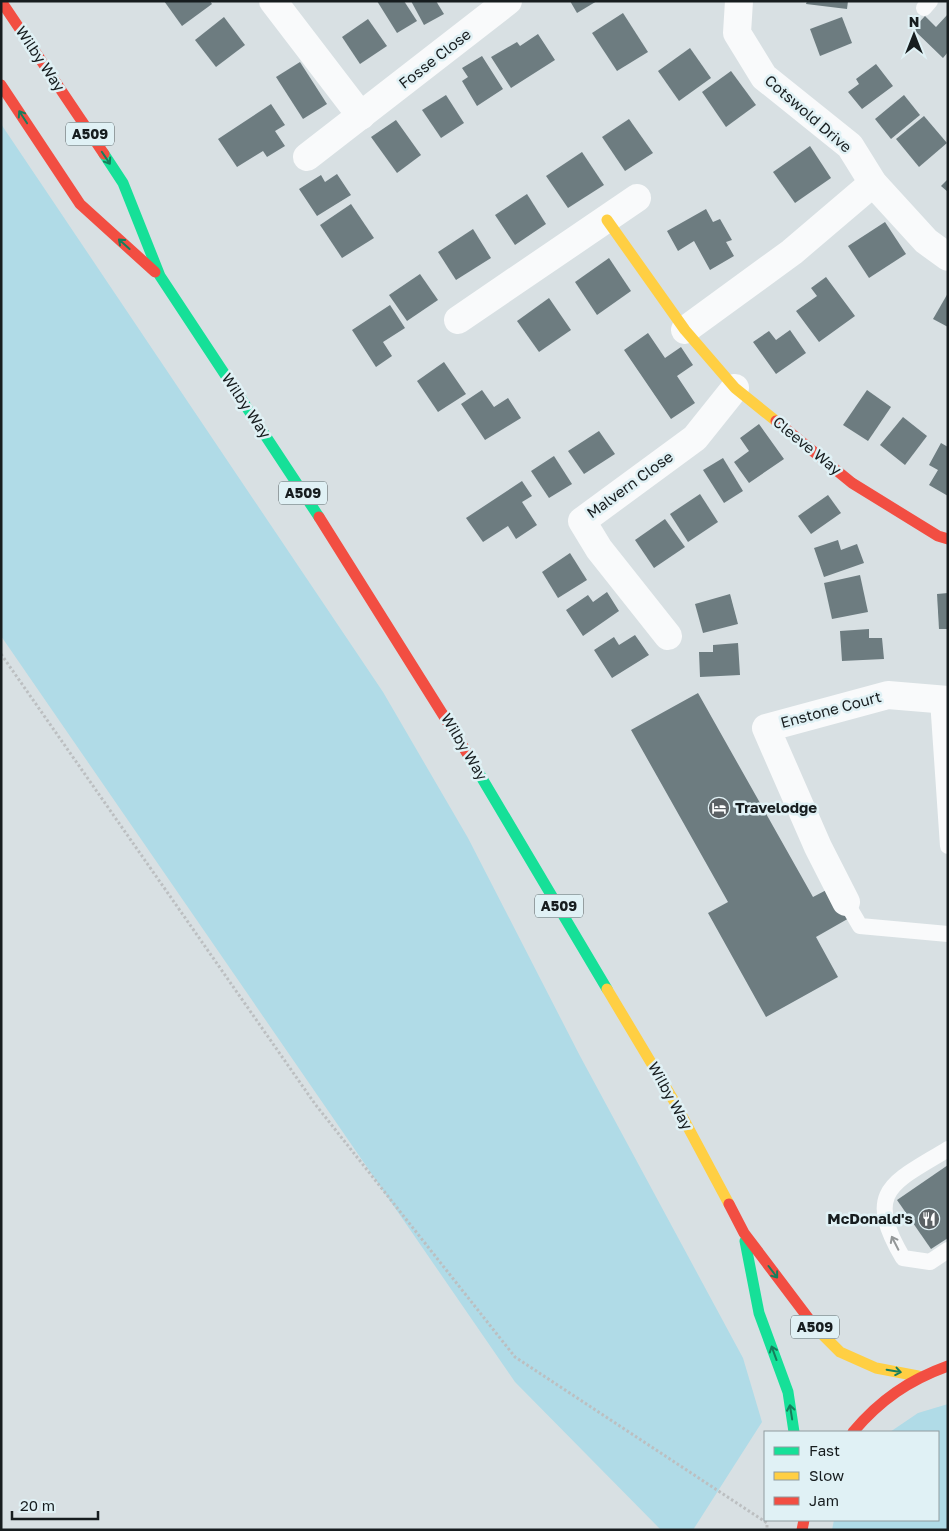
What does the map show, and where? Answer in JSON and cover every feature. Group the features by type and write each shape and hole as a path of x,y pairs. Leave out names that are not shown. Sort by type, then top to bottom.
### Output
{"main road":[{"name":"Wilby Way","path":"2,1 123,183 160,276 340,549 442,711 674,1101 744,1233 808,1320 840,1352 876,1368 918,1376"},
{"name":"Wilby Way","path":"1,85 80,204 160,276"},
{"name":"Cleeve Way","path":"607,220 685,330 735,388 852,483 938,536 948,539"},
{"name":"Wilby Way","path":"744,1233 760,1314 788,1392 794,1431"},
{"path":"854,1431 883,1399 918,1376 948,1366"}],"street":[{"path":"273,1 361,116"},
{"name":"Fosse Close","path":"307,157 508,1"},
{"name":"Cotswold Drive","path":"738,1 737,33 764,77 850,146 873,183 926,241 948,257"},
{"path":"685,330 792,252 873,183"},
{"path":"458,320 637,198"},
{"name":"Malvern Close","path":"668,636 599,549 582,521 695,438 735,388"},
{"name":"Enstone Court","path":"846,902 818,847 766,728 888,694 943,700"}],"lane":[{"name":"Enstone Court","path":"943,700 948,846"},
{"path":"846,902 860,926 948,934"},
{"path":"948,1149 893,1184 883,1205 892,1239 903,1258 930,1262 948,1250"}],"path":[{"path":"1,654 315,1104 515,1357 764,1520"}],"shaded area":[{"path":"1,124 383,692 468,838 580,1056 743,1358 762,1422 693,1530 661,1530 515,1382 1,636"},
{"path":"948,1404 948,1530 832,1530 834,1521 939,1521 939,1431 891,1431 918,1413"}],"building":[{"path":"164,1 210,1 212,4 182,26"},
{"path":"377,1 404,1 417,21 397,33"},
{"path":"411,1 436,1 444,14 424,25"},
{"path":"570,1 597,1 577,13"},
{"path":"807,1 848,1 847,9 806,4"},
{"path":"623,13 648,52 617,71 592,33"},
{"path":"948,14 948,52 943,58 913,29 925,16 936,27"},
{"path":"224,17 245,45 216,67 195,40"},
{"path":"842,17 852,43 820,56 810,29"},
{"path":"368,19 387,46 360,64 342,37"},
{"path":"538,34 555,60 511,88 491,57 517,42 520,46"},
{"path":"690,48 711,78 679,101 658,71"},
{"path":"482,56 503,89 477,106 462,81 468,77 462,68"},
{"path":"300,62 327,104 303,119 276,77"},
{"path":"876,64 893,86 862,109 848,92 859,84 856,79"},
{"path":"731,71 756,105 726,127 702,92"},
{"path":"446,95 464,123 441,138 422,110"},
{"path":"904,95 920,115 891,139 875,119"},
{"path":"271,104 285,125 275,131 285,146 267,157 263,151 237,167 218,139"},
{"path":"924,116 947,143 919,167 896,139"},
{"path":"629,119 653,153 625,171 602,137"},
{"path":"396,120 421,155 397,173 371,137"},
{"path":"810,146 831,178 795,203 773,172"},
{"path":"582,152 604,185 568,208 546,176"},
{"path":"337,174 351,195 317,216 299,189 321,175 325,182"},
{"path":"948,179 948,192 941,186"},
{"path":"527,194 546,224 515,245 495,215"},
{"path":"351,204 374,238 342,258 320,225"},
{"path":"706,209 713,222 720,219 732,240 726,242 734,256 710,270 694,241 678,251 667,231"},
{"path":"885,222 906,254 869,278 848,246"},
{"path":"473,229 491,258 456,280 438,252"},
{"path":"609,258 631,291 597,315 575,282"},
{"path":"420,274 438,300 407,321 389,295"},
{"path":"826,277 855,316 819,342 796,311 817,296 811,288"},
{"path":"948,293 948,327 933,319"},
{"path":"549,298 571,330 539,352 517,321"},
{"path":"390,305 405,328 383,342 392,356 376,367 352,330"},
{"path":"790,330 806,353 776,374 753,342 769,331 776,340"},
{"path":"648,333 665,358 681,347 693,365 677,376 695,403 671,419 624,350"},
{"path":"444,362 466,394 438,412 417,381"},
{"path":"482,390 494,407 508,398 521,418 485,440 461,404"},
{"path":"867,390 891,407 868,441 843,425"},
{"path":"903,417 927,436 905,465 880,445"},
{"path":"759,424 784,459 749,483 734,462 749,451 740,438"},
{"path":"599,431 615,454 584,474 568,451"},
{"path":"941,443 948,447 948,496 929,485 938,470 929,465"},
{"path":"554,456 572,484 549,498 531,471"},
{"path":"723,458 743,491 724,503 703,470"},
{"path":"522,481 532,496 522,502 537,525 516,539 508,526 483,542 466,518"},
{"path":"700,494 718,522 688,542 670,514"},
{"path":"828,495 841,513 811,534 798,516"},
{"path":"665,519 685,547 654,568 635,540"},
{"path":"838,540 841,550 857,544 864,563 824,577 814,548"},
{"path":"570,553 587,580 558,598 542,572"},
{"path":"860,575 868,612 832,619 824,583"},
{"path":"607,592 619,611 583,636 566,610 588,595 593,602"},
{"path":"948,593 948,629 939,629 937,594"},
{"path":"730,594 738,624 703,633 695,604"},
{"path":"869,629 869,638 882,638 884,659 842,661 840,631"},
{"path":"635,635 649,655 612,678 594,650 614,637 619,645"},
{"path":"738,643 740,675 700,677 699,652 713,652 713,645"},
{"name":"Travelodge","path":"698,693 813,897 834,886 851,917 816,937 838,977 766,1017 708,913 728,902 631,730"},
{"name":"McDonald's","path":"948,1165 948,1238 931,1249 897,1200"}],"traffic: fast":[{"path":"104,154 123,183 160,276 319,517"},
{"path":"467,753 607,989"},
{"path":"745,1241 759,1313 788,1392 794,1431"}],"traffic: slow":[{"path":"607,220 685,330 735,388 776,421"},
{"path":"607,989 674,1101 729,1204"},
{"path":"815,1327 840,1352 876,1368 918,1376"}],"traffic: jam":[{"path":"1,1 104,154"},
{"path":"1,85 80,204 155,272"},
{"path":"776,421 852,483 938,536 948,539"},
{"path":"319,517 467,753"},
{"path":"729,1204 744,1233 815,1327"},
{"path":"854,1431 874,1410 896,1392 948,1366"},
{"path":"802,1530 804,1521"}],"place":[{"name":"Travelodge","path":"719,808"},
{"name":"McDonald's","path":"929,1219"}]}
